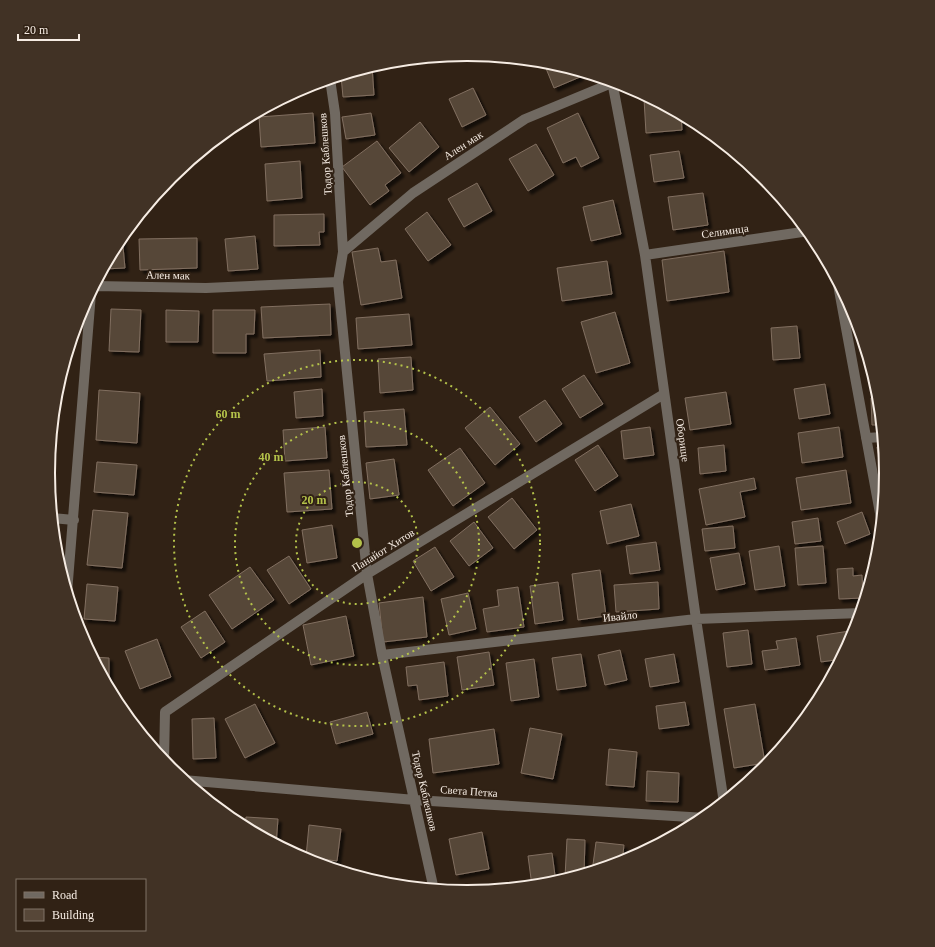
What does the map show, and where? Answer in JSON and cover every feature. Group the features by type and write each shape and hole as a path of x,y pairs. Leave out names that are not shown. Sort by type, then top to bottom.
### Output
{"street":[{"name":"Тодор Каблешков","path":"331,85 335,113 343,252 338,282 366,574 382,655 433,884"},
{"name":"Ален мак","path":"343,252 413,192 525,119 605,85"},
{"name":"Оборище","path":"613,88 645,255 696,619 723,797"},
{"name":"Селимица","path":"645,255 802,232"},
{"name":"Ален мак","path":"100,286 206,288 338,282"},
{"path":"841,298 878,505"},
{"path":"68,577 90,308"},
{"name":"Панайот Хитов","path":"164,753 165,712 366,574 664,394"},
{"path":"866,438 878,437"},
{"path":"58,519 74,520"},
{"name":"Ивайло","path":"382,655 696,619 855,613"},
{"name":"Света Петка","path":"193,781 415,800 695,817"}],"building":[{"path":"546,69 580,77 554,88"},
{"path":"372,72 374,95 343,97 341,81"},
{"path":"473,88 486,115 462,127 449,99"},
{"path":"644,101 681,121 682,130 646,133"},
{"path":"313,113 315,143 261,147 260,117"},
{"path":"371,113 375,135 346,139 342,117"},
{"path":"578,113 599,158 581,167 576,157 563,163 547,128"},
{"path":"420,122 439,147 409,172 389,148"},
{"path":"377,141 401,173 385,185 389,191 370,205 342,167"},
{"path":"536,144 554,175 528,191 509,159"},
{"path":"679,151 684,178 654,182 650,155"},
{"path":"300,161 302,198 267,201 265,164"},
{"path":"477,183 492,211 464,227 448,199"},
{"path":"703,193 708,225 673,230 668,197"},
{"path":"613,200 621,234 591,241 583,207"},
{"path":"427,212 451,245 428,261 405,229"},
{"path":"324,214 324,232 319,232 320,245 274,246 274,215"},
{"path":"255,236 258,269 228,271 225,239"},
{"path":"197,238 197,268 140,270 139,239"},
{"path":"123,247 125,268 109,269"},
{"path":"378,248 381,262 396,260 402,298 361,305 352,252"},
{"path":"724,251 729,292 667,301 662,260"},
{"path":"607,261 612,294 562,301 557,268"},
{"path":"330,304 331,335 263,338 261,307"},
{"path":"111,309 141,310 139,352 109,351"},
{"path":"166,310 199,311 198,342 166,342"},
{"path":"213,310 255,310 254,334 246,334 246,353 213,353"},
{"path":"615,312 630,363 596,373 581,322"},
{"path":"409,314 412,345 358,349 356,318"},
{"path":"797,326 800,358 773,360 771,328"},
{"path":"320,350 321,377 267,381 264,354"},
{"path":"411,357 413,390 380,393 378,359"},
{"path":"584,375 603,404 580,418 562,389"},
{"path":"825,384 830,414 799,419 794,389"},
{"path":"322,389 323,416 296,418 294,392"},
{"path":"99,390 140,393 137,443 96,440"},
{"path":"726,392 731,424 690,430 685,398"},
{"path":"871,398 873,398 877,425 872,425"},
{"path":"545,400 562,424 536,442 519,417"},
{"path":"490,407 520,444 495,465 465,428"},
{"path":"404,409 407,445 366,447 364,412"},
{"path":"325,427 327,458 285,461 283,430"},
{"path":"650,427 654,455 624,459 621,431"},
{"path":"839,427 843,457 802,463 798,433"},
{"path":"598,445 618,476 595,491 575,460"},
{"path":"724,445 726,471 700,474 698,448"},
{"path":"877,447 879,447 880,467"},
{"path":"460,448 485,483 453,506 428,470"},
{"path":"394,459 399,495 370,499 366,463"},
{"path":"97,462 137,465 134,495 94,492"},
{"path":"329,470 332,509 287,512 284,473"},
{"path":"846,470 851,503 801,510 796,478"},
{"path":"754,478 756,489 740,492 745,517 706,525 699,489"},
{"path":"512,498 537,530 514,549 488,517"},
{"path":"631,504 639,536 607,544 600,511"},
{"path":"93,510 128,513 122,568 87,565"},
{"path":"862,512 870,534 845,544 837,522"},
{"path":"818,518 821,541 795,544 792,522"},
{"path":"474,522 493,548 469,566 450,541"},
{"path":"332,525 337,558 307,563 302,530"},
{"path":"733,526 735,548 705,551 702,529"},
{"path":"656,542 660,570 630,574 626,546"},
{"path":"779,546 785,586 755,590 749,551"},
{"path":"823,546 826,583 798,585 795,548"},
{"path":"435,547 454,577 431,591 413,561"},
{"path":"739,553 745,584 716,590 710,558"},
{"path":"289,556 311,589 289,604 267,570"},
{"path":"250,567 274,600 232,629 209,595"},
{"path":"853,568 853,576 862,575 863,591 860,598 839,599 837,569"},
{"path":"600,570 606,616 578,620 572,574"},
{"path":"558,582 563,620 535,624 530,586"},
{"path":"658,582 659,609 616,612 614,585"},
{"path":"87,584 118,587 115,621 84,619"},
{"path":"518,587 524,627 487,632 483,609 499,606 497,590"},
{"path":"468,593 476,629 449,635 441,599"},
{"path":"423,597 427,637 383,642 379,603"},
{"path":"205,611 225,642 201,658 181,627"},
{"path":"346,616 354,656 311,665 303,625"},
{"path":"748,630 752,664 727,667 723,633"},
{"path":"849,631 835,660 821,662 817,636"},
{"path":"796,638 800,665 765,670 762,651 778,649 776,641"},
{"path":"157,639 171,677 140,689 125,651"},
{"path":"620,650 627,680 605,685 598,655"},
{"path":"489,652 494,685 462,690 457,657"},
{"path":"581,654 586,686 557,690 552,658"},
{"path":"674,654 679,682 650,687 645,659"},
{"path":"99,657 109,658 109,678"},
{"path":"534,659 539,697 511,701 506,663"},
{"path":"444,662 448,696 419,700 417,685 408,686 406,667"},
{"path":"685,702 689,725 659,729 656,706"},
{"path":"255,704 275,743 245,758 225,719"},
{"path":"755,704 764,759 760,764 734,768 724,709"},
{"path":"367,712 373,734 336,744 330,722"},
{"path":"214,718 216,758 193,759 192,719"},
{"path":"530,728 562,734 553,779 521,773"},
{"path":"494,729 499,764 433,773 429,739"},
{"path":"609,749 637,752 634,787 606,785"},
{"path":"647,771 679,773 678,802 646,801"},
{"path":"246,817 278,819 276,839 261,831 246,821"},
{"path":"309,825 341,829 337,861 321,859 306,853"},
{"path":"482,832 489,869 456,875 449,839"},
{"path":"567,839 585,840 584,869 565,874"},
{"path":"596,842 624,845 623,856 593,866"},
{"path":"552,853 555,876 531,880 528,856"}]}
